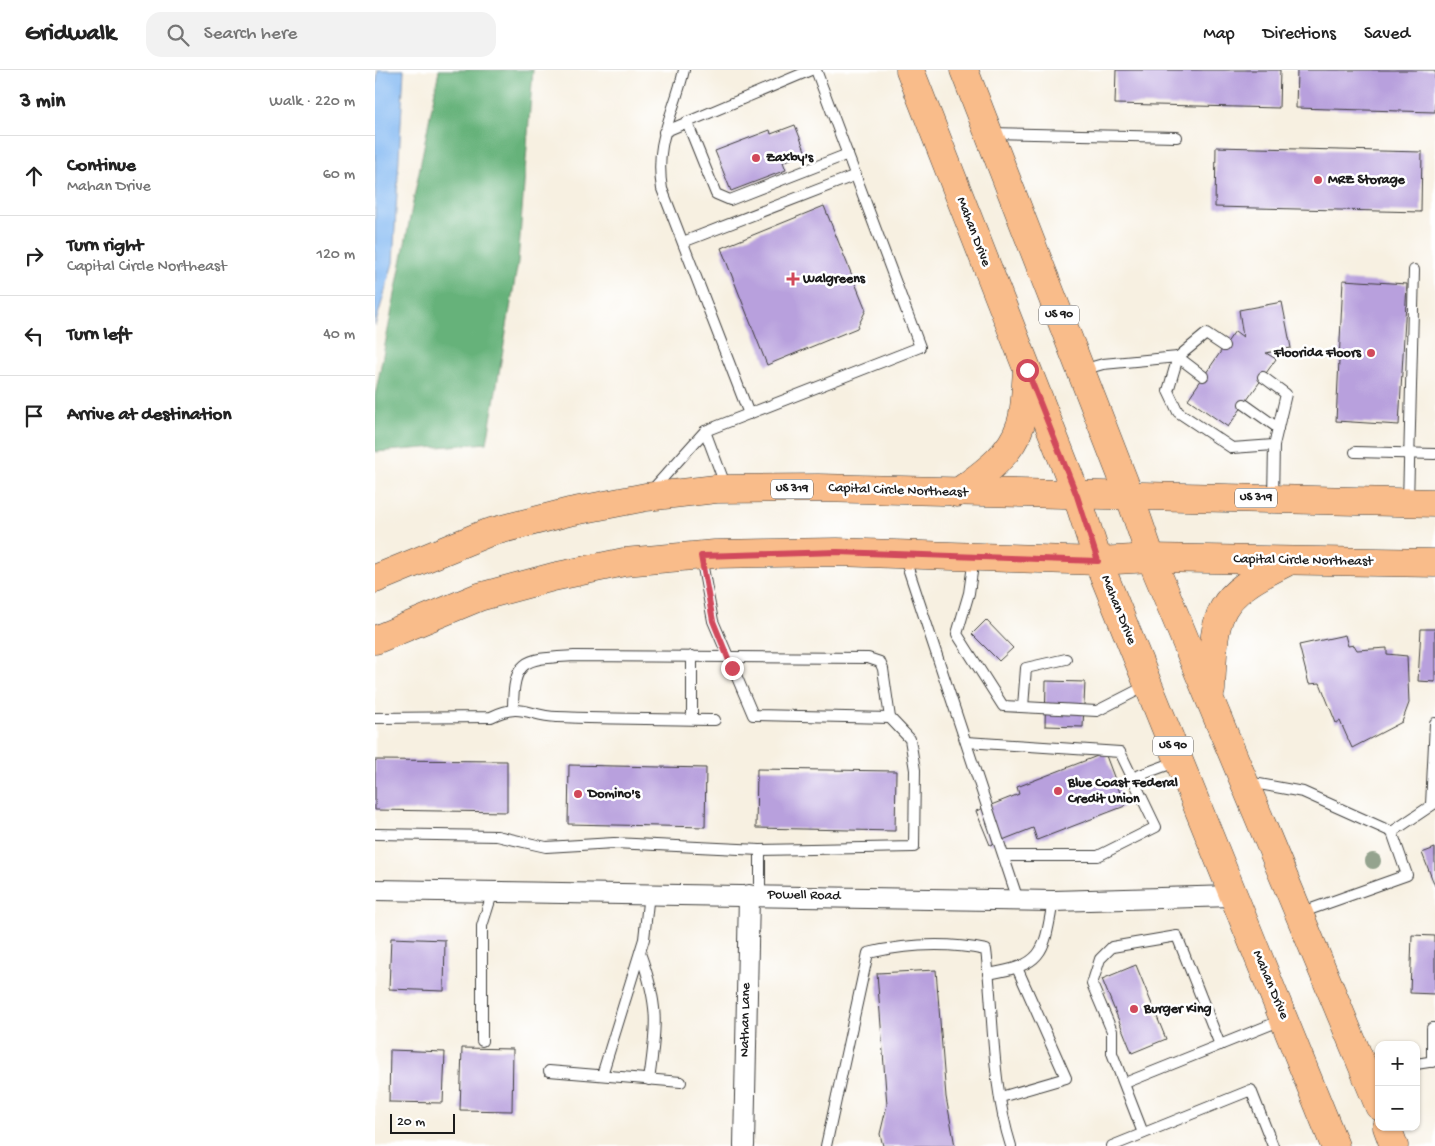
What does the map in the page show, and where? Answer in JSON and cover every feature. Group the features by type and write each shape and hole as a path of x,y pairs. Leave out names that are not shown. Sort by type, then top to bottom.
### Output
{"main road":[{"name":"Mahan Drive","path":"910,70 1077,496 1098,561 1335,1146"},
{"name":"US 90","path":"964,70 1130,497 1151,558 1299,914 1372,1071 1375,1086"},
{"path":"957,493 991,467 1010,446 1021,426 1027,370"},
{"name":"Capital Circle Northeast","path":"375,579 487,533 569,512 646,497 727,489 818,488 1077,496 1273,498 1435,504"},
{"name":"Capital Circle Northeast","path":"375,640 479,597 553,577 624,562 701,556 837,552 1098,561 1151,558 1435,563"},
{"path":"1211,699 1214,632 1220,613 1235,592 1253,579 1291,560"},
{"path":"1389,1131 1395,1146"}],"street":[{"name":"Powell Road","path":"375,890 1018,900 1233,896"},
{"name":"Nathan Lane","path":"744,1146 754,895"}],"lane":[{"path":"685,70 664,132 659,168 661,182 749,414"},
{"path":"664,132 811,70"},
{"path":"646,497 705,431 921,347 817,70"},
{"path":"687,122 716,194 729,200 848,154"},
{"path":"989,133 1177,137"},
{"path":"683,242 720,228 729,232 777,213 782,204 856,174"},
{"path":"1408,503 1414,270"},
{"path":"1224,346 1206,334 1179,357 1168,391 1178,412 1231,448 1274,445"},
{"path":"1081,370 1103,364 1179,357 1203,376"},
{"path":"1263,376 1286,394 1274,445 1273,498"},
{"path":"1244,404 1278,428"},
{"path":"705,431 727,489"},
{"path":"1355,452 1435,454"},
{"path":"904,555 1018,900"},
{"path":"701,556 713,621 753,715 890,718"},
{"path":"974,557 969,593 957,634 1003,706 1097,711 1148,685"},
{"path":"375,834 497,836 547,847 614,843 760,850 913,847 915,770 910,739 890,718 883,669 880,662 868,658 727,656 574,656 531,660 516,673 513,684 513,710"},
{"path":"692,656 692,720"},
{"path":"1023,707 1026,668 1066,659"},
{"path":"375,718 491,717 506,710 527,710 554,717 715,720"},
{"path":"1392,832 1433,804 1435,723"},
{"path":"966,742 1120,752 1156,827 1098,856 1004,856"},
{"path":"1132,778 1179,760"},
{"path":"1245,781 1303,792 1392,832 1407,875 1299,914"},
{"path":"754,895 760,850"},
{"path":"482,1041 482,926 493,891"},
{"path":"603,1076 644,940 649,894"},
{"path":"989,974 1018,970 1038,957 1049,926 1053,900"},
{"path":"1143,1134 1112,1052 1112,1031 1092,984 1100,959 1112,947 1177,936 1220,1045"},
{"path":"826,1146 869,953 925,944 959,945 986,950 992,1034 1004,1123 1011,1146"},
{"path":"640,953 649,980 657,1027 649,1080"},
{"path":"1001,1097 1066,1078 1018,970"},
{"path":"1125,1083 1284,1019"},
{"path":"1420,1063 1433,1061 1432,1028 1435,1028"},
{"path":"549,1071 681,1082"},
{"path":"1112,1146 1251,1090 1273,1146"}],"green space":[{"path":"439,70 533,70 518,262 487,443 375,452 375,396"}],"water":[{"path":"378,70 404,70 393,263 375,326 375,97"}],"building":[{"path":"1116,70 1280,70 1279,108 1115,104"},
{"path":"1297,70 1435,70 1435,112 1296,108"},
{"name":"Zaxby's","path":"795,125 806,153 783,162 786,170 731,191 715,151 770,130 771,134"},
{"name":"MRZ Storage","path":"1216,147 1422,152 1421,212 1215,207"},
{"name":"Walgreens","path":"824,206 866,310 857,328 767,365 721,248"},
{"name":"Floorida Floors","path":"1343,280 1407,284 1399,425 1336,421"},
{"path":"1282,302 1291,348 1266,353 1276,359 1228,427 1188,399 1235,331 1243,337 1239,310"},
{"path":"986,620 1013,648 999,661 972,634"},
{"path":"1421,629 1435,629 1435,682 1418,681"},
{"path":"1345,635 1348,646 1354,645 1357,650 1387,648 1387,654 1407,656 1409,703 1402,722 1352,748 1340,721 1336,723 1320,683 1309,684 1299,645"},
{"path":"1046,681 1085,682 1083,727 1045,726"},
{"path":"1105,753 1125,806 1037,840 1033,828 990,845 976,811 1019,794 1017,787"},
{"path":"375,760 507,761 507,812 375,810"},
{"path":"569,765 706,768 705,827 568,824"},
{"path":"757,769 896,771 895,831 756,828"},
{"path":"1435,848 1435,886 1422,853"},
{"path":"1412,935 1435,936 1435,994 1410,993"},
{"path":"391,938 445,940 444,991 389,989"},
{"name":"Burger King","path":"1136,965 1166,1039 1132,1053 1102,979"},
{"path":"936,970 946,1097 955,1146 883,1146 880,1134 887,1105 877,973"},
{"path":"462,1048 513,1049 512,1111 460,1110"},
{"path":"390,1050 445,1052 443,1103 389,1102"}],"place":[{"name":"Zaxby's","path":"756,158"},
{"name":"MRZ Storage","path":"1318,180"},
{"name":"Walgreens","path":"793,279"},
{"name":"Floorida Floors","path":"1371,353"},
{"name":"Blue Coast Federal Credit Union","path":"1058,791"},
{"name":"Domino's","path":"578,794"},
{"name":"Burger King","path":"1134,1009"}],"route":[{"path":"732,668 713,621 701,556 715,554 837,552 1098,561 1077,496 1027,370"}]}
